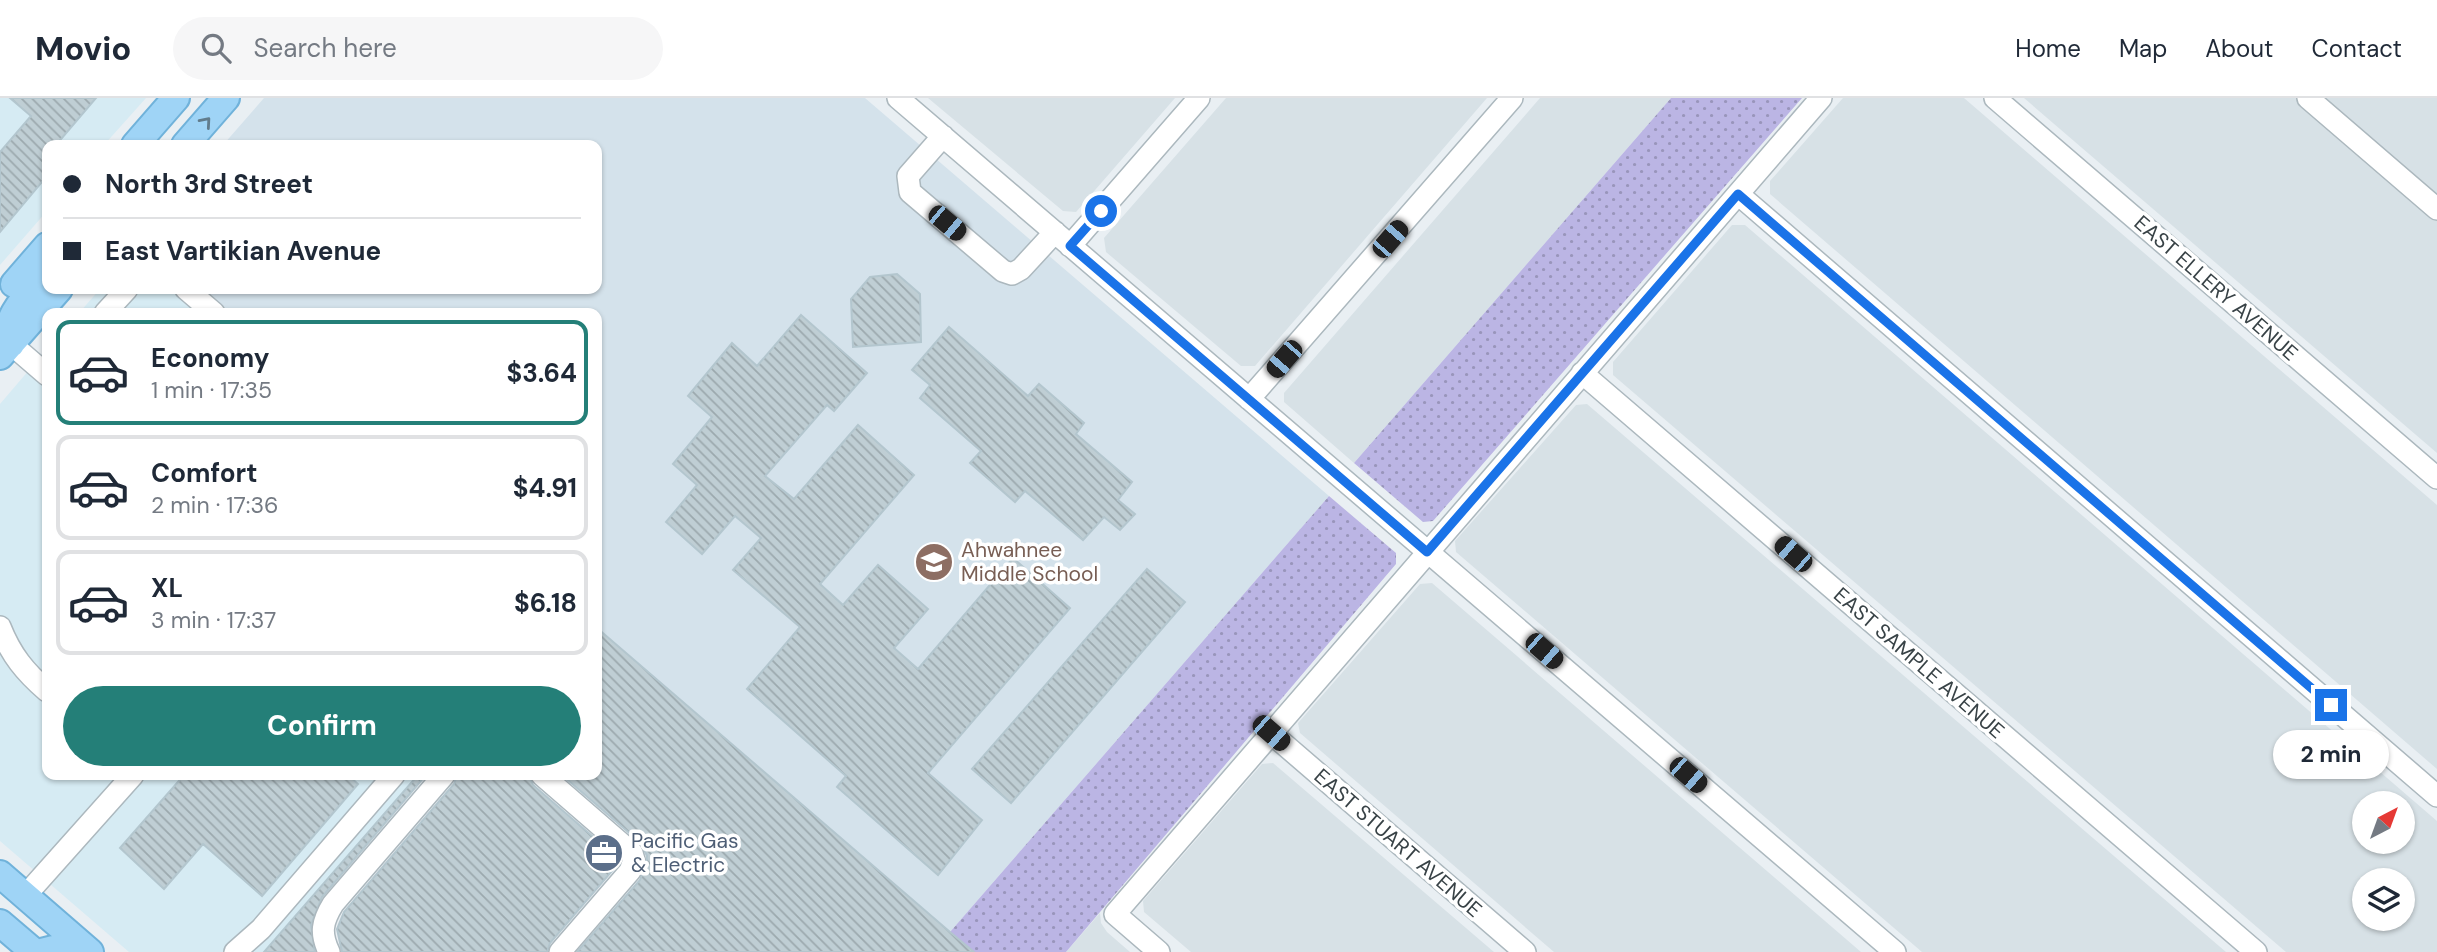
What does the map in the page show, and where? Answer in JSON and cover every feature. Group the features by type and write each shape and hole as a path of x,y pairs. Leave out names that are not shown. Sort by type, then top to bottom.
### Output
{"main road":[{"path":"139,140 176,98"},
{"path":"189,140 226,98"},
{"path":"0,300 42,252"},
{"path":"5,350 9,320 42,279"},
{"path":"42,308 55,294"},
{"path":"5,350 42,308"},
{"path":"0,874 90,952"},
{"path":"0,923 34,952"},
{"path":"41,952 53,949 62,952"}],"street":[{"path":"898,98 1895,952"},
{"path":"943,136 908,176 909,192 1003,271 1012,274 1063,239 1199,98"},
{"path":"1249,399 1512,98"},
{"path":"1159,952 1115,914 1821,98"},
{"name":"EAST ELLERY AVENUE","path":"1996,98 2437,478"},
{"path":"2308,98 2437,209"},
{"path":"1738,194 2437,796"},
{"path":"110,308 122,294"},
{"path":"192,294 208,308"},
{"path":"5,350 42,372"},
{"name":"EAST SAMPLE AVENUE","path":"1582,373 2256,952"},
{"path":"1,635 24,671 42,687"},
{"name":"EAST STUART AVENUE","path":"1271,733 1525,952"},
{"path":"25,896 129,780"},
{"path":"235,952 261,929 390,780"},
{"path":"329,952 324,941 323,920 333,904 440,780"},
{"path":"548,780 632,853 634,860 629,871 560,952"}],"shaded area":[{"path":"0,98 146,98 108,140 42,140 42,217 0,265"},
{"name":"Ahwahnee Middle School","path":"264,98 865,98 1329,496 950,932 602,632 602,308 225,308 209,294 602,294 602,140 227,140"},
{"path":"928,98 1175,98 1076,212 1063,211"},
{"path":"1226,98 1487,98 1255,366 1241,366 1106,252 1104,238"},
{"path":"1540,98 1671,98 1354,463 1284,402 1284,393"},
{"path":"1671,98 1802,98 1433,521 1423,522 1354,463"},
{"path":"1843,98 1964,98 2437,505 2437,769 1770,194 1770,181"},
{"path":"2024,98 2437,98 2437,453"},
{"path":"1732,225 1745,225 2402,791 2352,791 2352,854 2415,854 2415,802 2437,821 2437,952 2286,952 1613,375 1613,362"},
{"path":"96,294 209,294 225,308 83,308"},
{"path":"42,355 42,780 414,780 264,952 129,952 0,841 0,404"},
{"path":"1587,404 2226,952 1922,952 1456,552 1455,541 1576,405"},
{"path":"1329,496 1396,553 1396,564 1066,952 974,952 950,932"},
{"path":"1432,583 1861,952 1554,952 1300,733 1298,723 1420,584"},
{"path":"1273,763 1494,952 1191,952 1144,912 1143,901 1262,764"},
{"path":"1100,913 1101,923 1107,932 1130,952 1066,952"}],"building":[{"path":"10,98 96,98 60,140 42,140 42,182 0,232 0,152 31,116"},
{"path":"897,274 920,294 921,342 853,347 851,299 870,277"},
{"path":"801,315 867,373 834,411 827,405 765,476 794,499 858,425 914,475 820,584 843,605 878,565 928,609 894,648 918,669 1013,558 1070,608 928,773 982,820 938,875 837,787 846,776 747,689 800,627 733,570 761,538 735,516 702,554 666,522 697,485 673,464 712,417 688,396 732,343 757,366"},
{"path":"949,327 1028,396 1039,384 1084,423 1076,434 1132,482 1118,500 1135,514 1120,530 1104,517 1083,540 1025,491 1015,502 970,463 981,451 920,398 930,385 912,370"},
{"path":"1147,569 1185,602 1011,803 972,769"},
{"path":"602,632 974,952 577,952 640,880 647,856 641,843 568,780 602,780"},
{"path":"180,780 354,780 358,784 262,896 203,844 164,889 120,848"},
{"path":"414,780 422,780 322,897 311,925 315,952 264,952"},
{"path":"455,780 531,780 533,785 620,860 550,943 547,952 342,952 337,929 344,912"}],"place":[{"name":"Ahwahnee Middle School","path":"934,562"},
{"name":"Pacific Gas & Electric","path":"604,853"}],"route":[{"path":"1101,211 1070,246 1427,552 1738,194 2331,705"}]}
